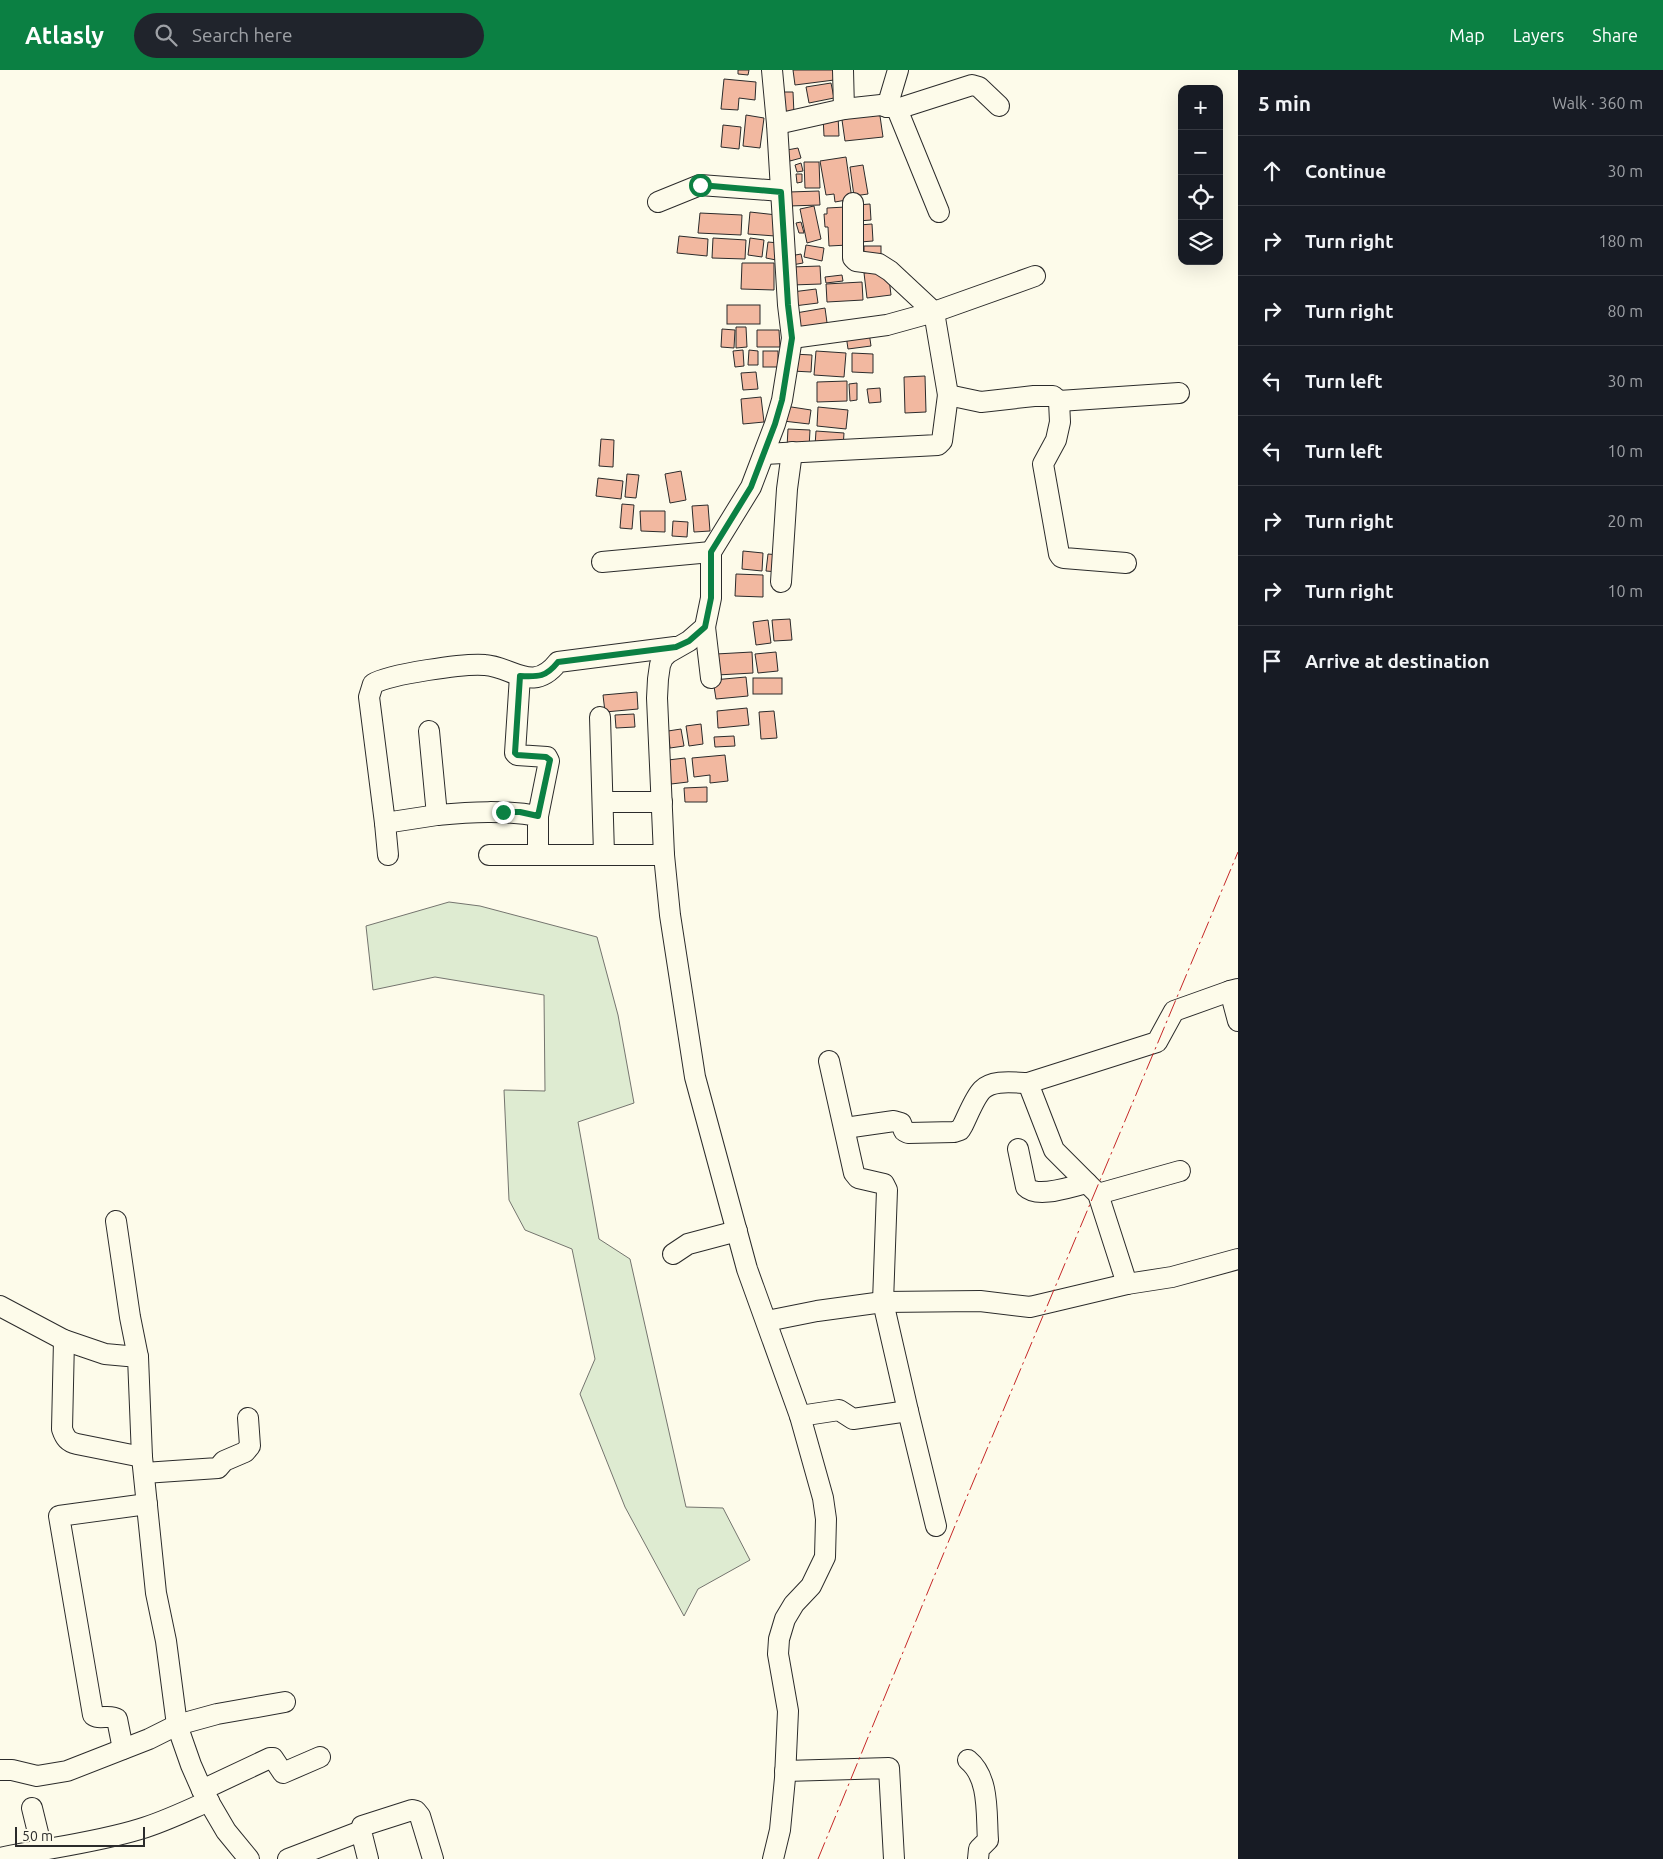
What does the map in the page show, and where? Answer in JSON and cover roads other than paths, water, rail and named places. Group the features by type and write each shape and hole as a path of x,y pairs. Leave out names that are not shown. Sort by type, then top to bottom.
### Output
{"street":[{"path":"711,678 705,627 711,598 711,552 751,487 764,454 782,400 792,338 788,305 772,70"},
{"path":"843,70 844,109"},
{"path":"898,70 892,108 939,212"},
{"path":"777,124 844,109 881,105 892,108 972,85 979,87 999,106"},
{"path":"658,202 700,185 781,192"},
{"path":"764,454 938,445 942,442 948,395 934,312 890,271 879,264 856,261 853,258 853,203"},
{"path":"792,338 887,324 934,312 1035,276"},
{"path":"948,395 981,402 1034,396 1053,396 1059,401 1179,393"},
{"path":"1059,401 1060,422 1056,440 1042,464 1059,554 1064,558 1126,562"},
{"path":"781,582 786,490 792,452"},
{"path":"602,562 711,552"},
{"path":"705,627 689,641 668,652 660,665 658,679 664,855 675,959 695,1077 747,1269 767,1320 800,1416 823,1498 826,1519 824,1557 811,1586 794,1604 784,1619 779,1639 778,1654 788,1711 780,1830 773,1859"},
{"path":"388,855 369,697 373,684 389,678 470,664 488,665 520,676 538,676 551,671 558,662 676,647"},
{"path":"520,676 515,753 517,755 546,757 550,760 538,816 538,855"},
{"path":"600,717 604,854"},
{"path":"428,731 438,815"},
{"path":"603,802 662,802"},
{"path":"385,824 438,815 465,813 520,812 538,816"},
{"path":"489,855 664,855"},
{"path":"845,1128 894,1121 901,1123 904,1131 908,1133 954,1132 960,1130 982,1090 989,1086 1002,1082 1028,1083 1157,1042 1174,1011 1234,990 1238,1021"},
{"path":"830,1062 856,1176 884,1184 887,1190 884,1302 936,1526"},
{"path":"1028,1083 1054,1150 1092,1189 1127,1284"},
{"path":"1018,1149 1026,1187 1031,1191 1042,1193 1092,1189 1180,1171"},
{"path":"116,1221 130,1317 138,1357 143,1465 156,1593 166,1641 177,1725 191,1765 205,1796 226,1830 249,1859"},
{"path":"673,1254 688,1244 737,1231"},
{"path":"767,1320 884,1302 980,1301 1030,1307 1127,1284 1172,1277 1238,1260"},
{"path":"0,1306 64,1340 105,1354 138,1357"},
{"path":"64,1340 62,1429 64,1436 70,1442 143,1465 218,1468 224,1461 244,1452 250,1446 248,1418"},
{"path":"800,1416 839,1410 853,1420 908,1412"},
{"path":"122,1749 117,1719 93,1715 58,1516 147,1504"},
{"path":"0,1770 12,1770 37,1776 66,1771 177,1725 217,1714 285,1702"},
{"path":"0,1858 96,1840 139,1829 165,1820 270,1758 273,1758 283,1773 320,1757"},
{"path":"968,1760 980,1773 984,1791 988,1840 979,1849 978,1859"},
{"path":"785,1774 889,1768 894,1859"},
{"path":"32,1808 42,1849"},
{"path":"368,1859 361,1831 362,1826 412,1810 416,1811 420,1816 433,1859"},
{"path":"288,1859 361,1831"}]}
